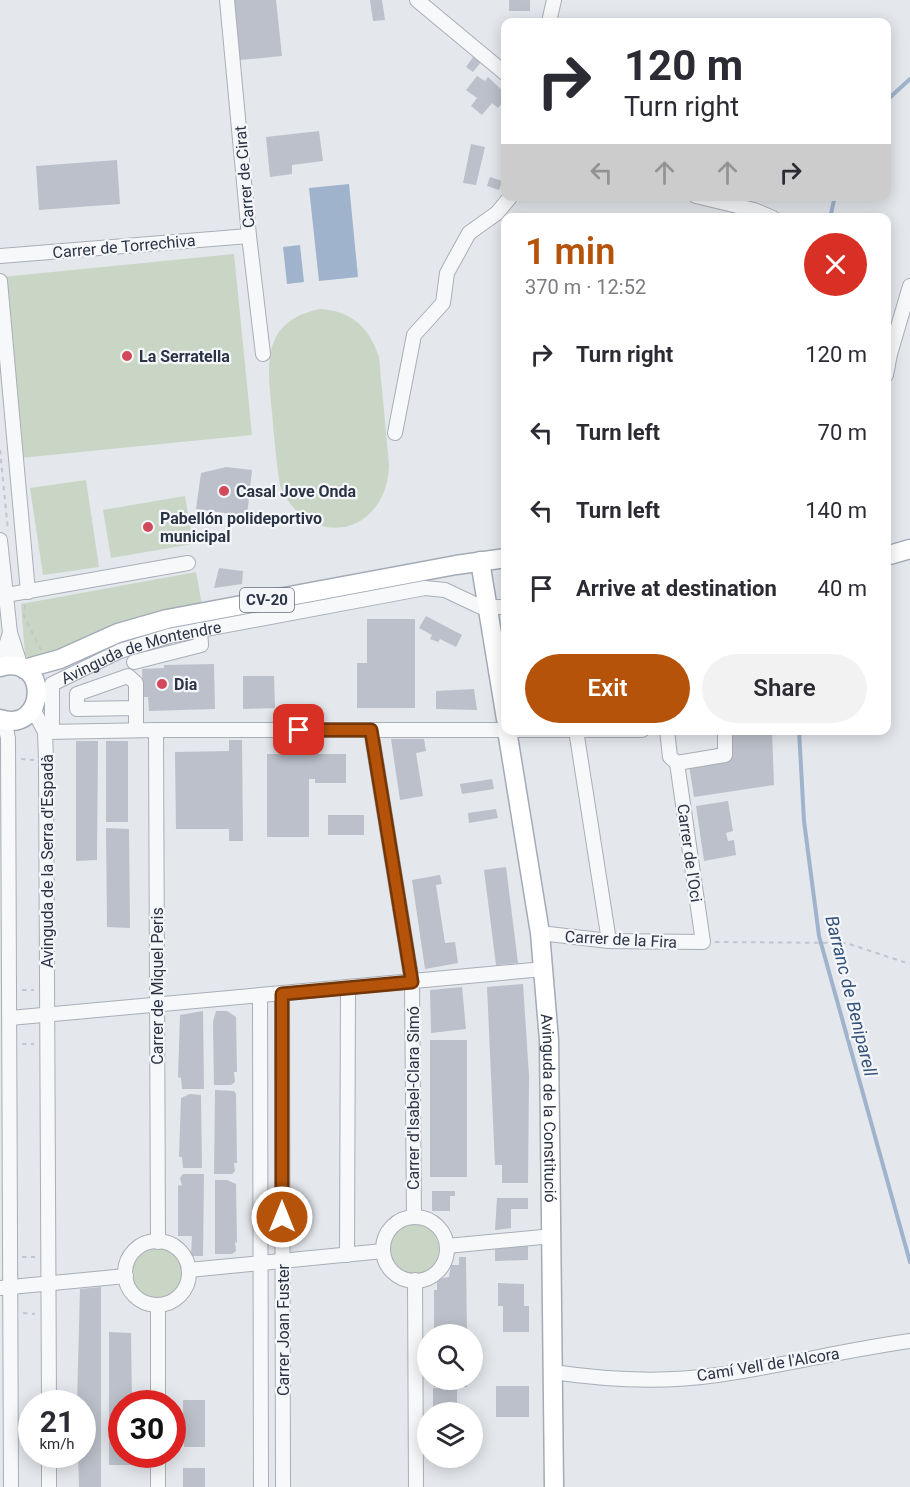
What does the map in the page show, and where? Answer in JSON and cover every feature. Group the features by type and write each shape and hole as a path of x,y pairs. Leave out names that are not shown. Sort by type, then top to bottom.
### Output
{"main road":[{"path":"891,555 910,549"},
{"name":"CV-20","path":"480,561 501,559"},
{"path":"480,561 497,608 501,657"},
{"name":"Avinguda de Montendre","path":"27,672 118,633 167,620 480,561"},
{"path":"0,666 27,672 38,691 33,709 20,719 2,719"},
{"name":"Avinguda de la Constitució","path":"508,735 540,933 549,1040 553,1236 554,1487"}],"street":[{"name":"Carrer de Cirat","path":"227,0 249,236 263,354"},
{"path":"417,0 501,70"},
{"path":"550,18 554,0"},
{"path":"395,433 414,335 443,303 447,273 469,233 498,213 507,201"},
{"path":"717,201 761,213"},
{"name":"Carrer de Torrechiva","path":"0,256 249,236"},
{"path":"0,266 2,262 25,254"},
{"path":"0,281 28,592"},
{"path":"891,351 910,286"},
{"path":"0,540 3,596 10,633 27,672"},
{"path":"3,596 188,563"},
{"name":"Avinguda de Montendre","path":"45,732 52,724 52,684 130,647 200,630 436,587 473,604 497,608"},
{"path":"134,662 201,645 200,630"},
{"path":"0,666 10,633"},
{"path":"130,647 134,662 132,680"},
{"path":"136,708 77,709 77,694 128,676 136,682 136,708 136,730"},
{"name":"Avinguda de la Serra d'Espadà","path":"33,709 45,732 46,760 49,1390"},
{"path":"2,719 8,759 10,1257 5,1287 11,1313 11,1487"},
{"name":"Carrer de Miquel Peris","path":"156,730 158,1242"},
{"name":"Carrer d'Isabel-Clara Simó","path":"371,730 412,982 414,1217"},
{"path":"45,732 501,731"},
{"path":"577,735 609,941"},
{"name":"Carrer de l'Oci","path":"668,735 670,757 677,763 703,942"},
{"path":"677,763 725,755 725,735"},
{"name":"Carrer de la Fira","path":"540,933 609,941 703,942"},
{"path":"10,1018 544,969"},
{"path":"347,1255 348,988"},
{"name":"Carrer Joan Fuster","path":"282,994 283,1487"},
{"name":"Carrer Joan Fuster","path":"260,996 261,1487"},
{"path":"414,1217 423,1218 439,1228 447,1246 442,1266 434,1274 415,1280 397,1275 386,1260 383,1251 388,1232 395,1224 414,1217"},
{"path":"447,1246 553,1236"},
{"path":"158,1242 175,1247 187,1261 189,1270 184,1290 168,1304 158,1305 140,1300 133,1294 126,1276 131,1256 147,1243 158,1242"},
{"path":"189,1270 383,1251"},
{"path":"5,1287 126,1276"},
{"path":"415,1280 416,1487"},
{"path":"158,1305 158,1390"},
{"name":"Camí Vell de l'Alcora","path":"553,1372 592,1378 643,1379 715,1375 910,1341"},
{"path":"49,1468 50,1487"},
{"path":"158,1468 158,1487"}],"path":[{"path":"8,759 46,760"},
{"path":"703,942 846,943 910,964"},
{"path":"10,990 47,990"},
{"path":"10,1044 48,1044"},
{"path":"10,1257 48,1257"},
{"path":"11,1313 49,1314"}],"green space":[{"name":"La Serratella","path":"234,254 252,435 20,458 2,277"},
{"path":"320,309 341,313 358,322 370,337 379,357 389,465 385,489 375,508 361,520 345,527 327,527 309,521 293,507 280,486 276,458 269,377 272,347 278,334 287,323 301,315"},
{"path":"86,480 99,567 43,575 30,488"},
{"name":"Pabellón polideportivo municipal","path":"185,496 193,544 111,558 103,510"},
{"path":"196,572 202,605 30,661 25,654 21,604"},
{"path":"409,1224 419,1224 432,1231 439,1244 439,1254 432,1267 419,1274 409,1274 400,1270 393,1263 389,1254 389,1244 393,1235 400,1228"},
{"path":"152,1248 162,1248 175,1255 182,1268 182,1278 175,1291 162,1298 152,1298 143,1294 136,1287 132,1278 132,1268 136,1259 143,1252"}],"water":[{"path":"349,184 358,277 319,281 309,188"},
{"path":"300,245 304,282 287,284 283,247"}],"building":[{"path":"233,0 276,0 282,56 240,60"},
{"path":"370,0 382,0 385,20 373,21"},
{"path":"509,0 530,0 530,11 509,11"},
{"path":"473,57 481,62 473,72 466,67"},
{"path":"477,76 485,81 488,77 501,89 501,105 498,108 492,103 482,115 471,106 477,98 466,90"},
{"path":"319,131 323,161 292,165 292,174 270,177 266,137"},
{"path":"471,144 485,147 476,185 463,183"},
{"path":"117,160 120,204 39,210 36,166"},
{"path":"490,177 501,181 499,190 487,186"},
{"name":"Casal Jove Onda","path":"226,467 252,470 247,516 196,509 201,473"},
{"path":"219,568 243,571 242,584 214,588"},
{"path":"426,616 462,635 456,647 440,639 438,642 430,639 432,635 419,628"},
{"path":"367,619 415,619 415,708 357,708 357,663 367,663"},
{"path":"214,664 215,709 149,711 148,697 143,697 142,669 164,668 164,665"},
{"path":"243,676 274,676 275,708 243,709"},
{"path":"474,689 477,710 436,709 436,691"},
{"path":"729,735 772,735 774,785 694,797 689,765 730,760"},
{"path":"391,739 424,739 426,751 416,753 423,796 400,800"},
{"path":"229,740 242,740 243,841 229,841 229,829 176,829 175,752 229,751"},
{"path":"76,741 98,741 97,860 76,861"},
{"path":"106,741 128,741 128,822 106,822"},
{"path":"267,754 346,754 346,783 315,783 315,779 309,779 309,837 267,837"},
{"path":"492,779 494,789 462,794 460,784"},
{"path":"728,801 733,831 726,833 728,841 734,840 736,855 704,861 696,806"},
{"path":"496,809 498,818 469,823 468,813"},
{"path":"328,815 364,815 364,835 328,835"},
{"path":"106,828 129,829 130,928 107,927"},
{"path":"506,867 518,963 496,965 484,870"},
{"path":"440,875 442,884 436,885 445,943 455,942 458,963 425,969 412,880"},
{"path":"523,984 529,1076 528,1183 502,1183 502,1165 495,1165 487,987"},
{"path":"462,987 466,1029 431,1033 430,990"},
{"path":"203,1011 204,1089 182,1089 181,1078 178,1077 180,1015"},
{"path":"216,1011 227,1011 236,1017 237,1072 234,1072 235,1082 231,1085 214,1085 213,1022"},
{"path":"430,1040 467,1040 467,1177 430,1177"},
{"path":"215,1090 234,1091 236,1094 237,1163 234,1163 235,1171 232,1174 214,1174"},
{"path":"190,1094 201,1095 202,1168 183,1168 182,1157 179,1157 181,1098"},
{"path":"183,1174 204,1174 203,1256 191,1256 192,1236 178,1236 178,1185 182,1186 180,1178"},
{"path":"215,1180 227,1180 236,1184 237,1243 235,1242 236,1251 232,1254 215,1254"},
{"path":"432,1191 455,1191 455,1196 450,1196 450,1211 432,1211"},
{"path":"497,1198 528,1198 528,1209 511,1209 511,1228 495,1230"},
{"path":"528,1246 528,1260 495,1261 495,1249"},
{"path":"459,1257 466,1257 467,1324 434,1324 434,1290 437,1290 437,1279 449,1277 451,1265 459,1265"},
{"path":"498,1283 524,1284 524,1306 529,1306 529,1332 503,1332 503,1306 498,1306"},
{"path":"101,1287 101,1487 79,1487 78,1468 96,1468 96,1390 77,1390 80,1289"},
{"path":"109,1332 131,1333 132,1390 109,1390"},
{"path":"496,1386 529,1386 529,1417 496,1417"},
{"path":"433,1390 457,1390 457,1402 433,1402"},
{"path":"186,1400 205,1400 205,1447 186,1447"},
{"path":"183,1468 205,1468 205,1487 183,1487"}],"waterway":[{"name":"Barranc de Beniparell","path":"891,96 910,79"},
{"name":"Barranc de Beniparell","path":"831,213 834,201"},
{"name":"Barranc de Beniparell","path":"799,735 804,821 819,936 910,1262"}],"place":[{"name":"La Serratella","path":"127,356"},
{"name":"Casal Jove Onda","path":"224,491"},
{"name":"Pabellón polideportivo municipal","path":"148,527"},
{"name":"Dia","path":"162,684"}],"route":[{"path":"282,1217 282,994 412,982 371,730 299,730"}]}
